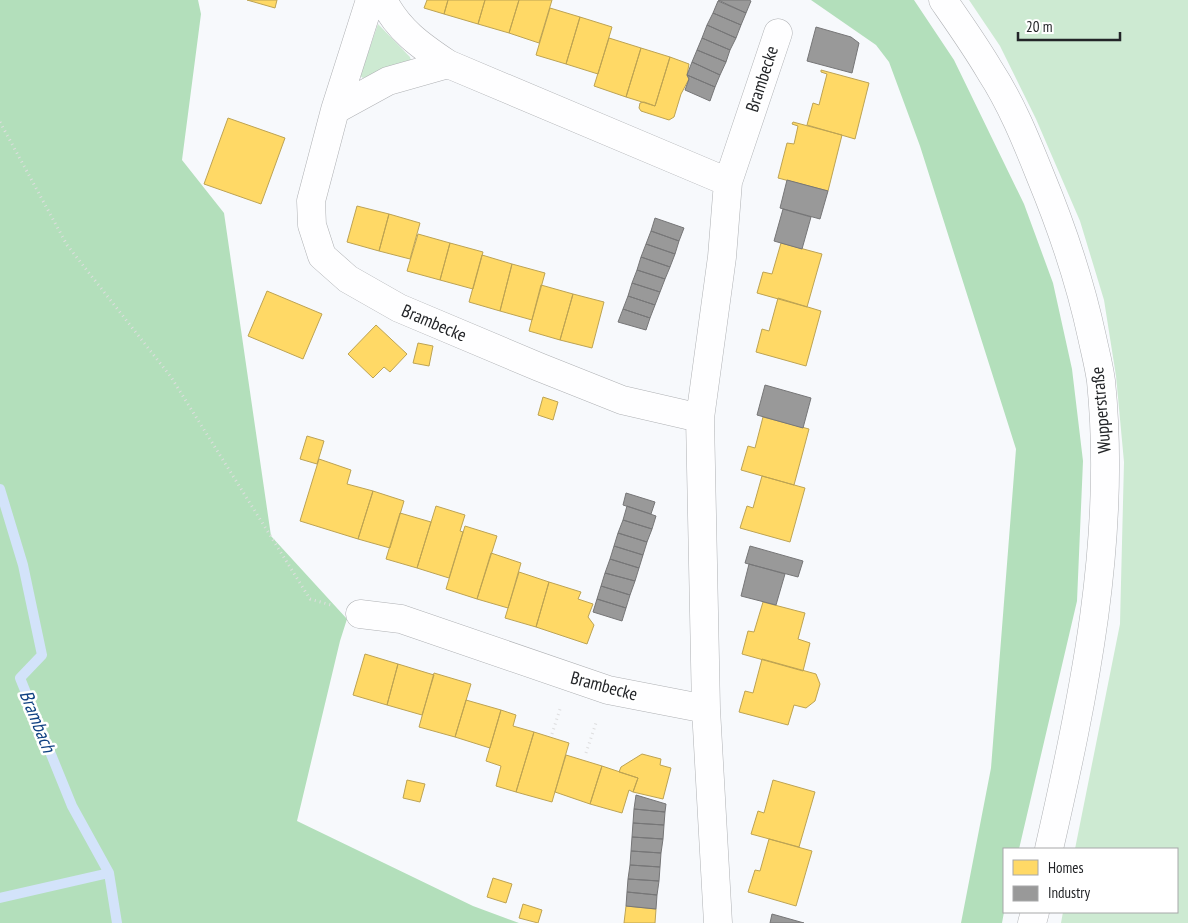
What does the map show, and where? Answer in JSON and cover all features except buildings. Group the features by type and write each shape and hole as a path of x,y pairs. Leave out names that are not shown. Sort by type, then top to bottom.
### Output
{"street":[{"name":"Brambecke","path":"370,0 335,110 311,201 312,225 322,256 348,279 398,308 539,368 622,400 700,418"},
{"path":"383,0 391,16 412,40 448,64 728,182"},
{"name":"Wupperstraße","path":"943,0 991,72 1028,144 1063,230 1085,302 1101,379 1105,466 1103,532 1092,628 1074,743 1049,848"},
{"name":"Brambecke","path":"718,923 706,709 700,418 722,257 728,182 778,33"},
{"path":"335,110 388,81 448,64"},
{"name":"Brambecke","path":"360,614 400,619 608,690 706,709"}],"path":[{"path":"0,122 67,245 171,378 310,599 360,614"}],"green space":[{"path":"0,0 198,0 201,14 182,160 224,213 271,536 347,619 340,641 297,821 473,906 519,923 0,923"},
{"path":"811,0 914,0 954,60 1024,204 1053,283 1072,369 1083,461 1077,601 1019,848 1003,848 1004,913 1002,923 961,923 991,768 1016,449 920,146 889,62 876,45"},
{"path":"969,0 1188,0 1188,923 1061,923 1063,913 1178,913 1178,848 1075,848 1120,624 1124,462 1116,376 1104,300 1080,221 1036,119 1000,46"},
{"path":"378,24 410,57 411,61 363,78 360,76"}],"waterway":[{"name":"Brambach","path":"0,489 23,565 42,655 20,678 72,806 109,873 117,923"},
{"path":"0,898 109,873"}]}
